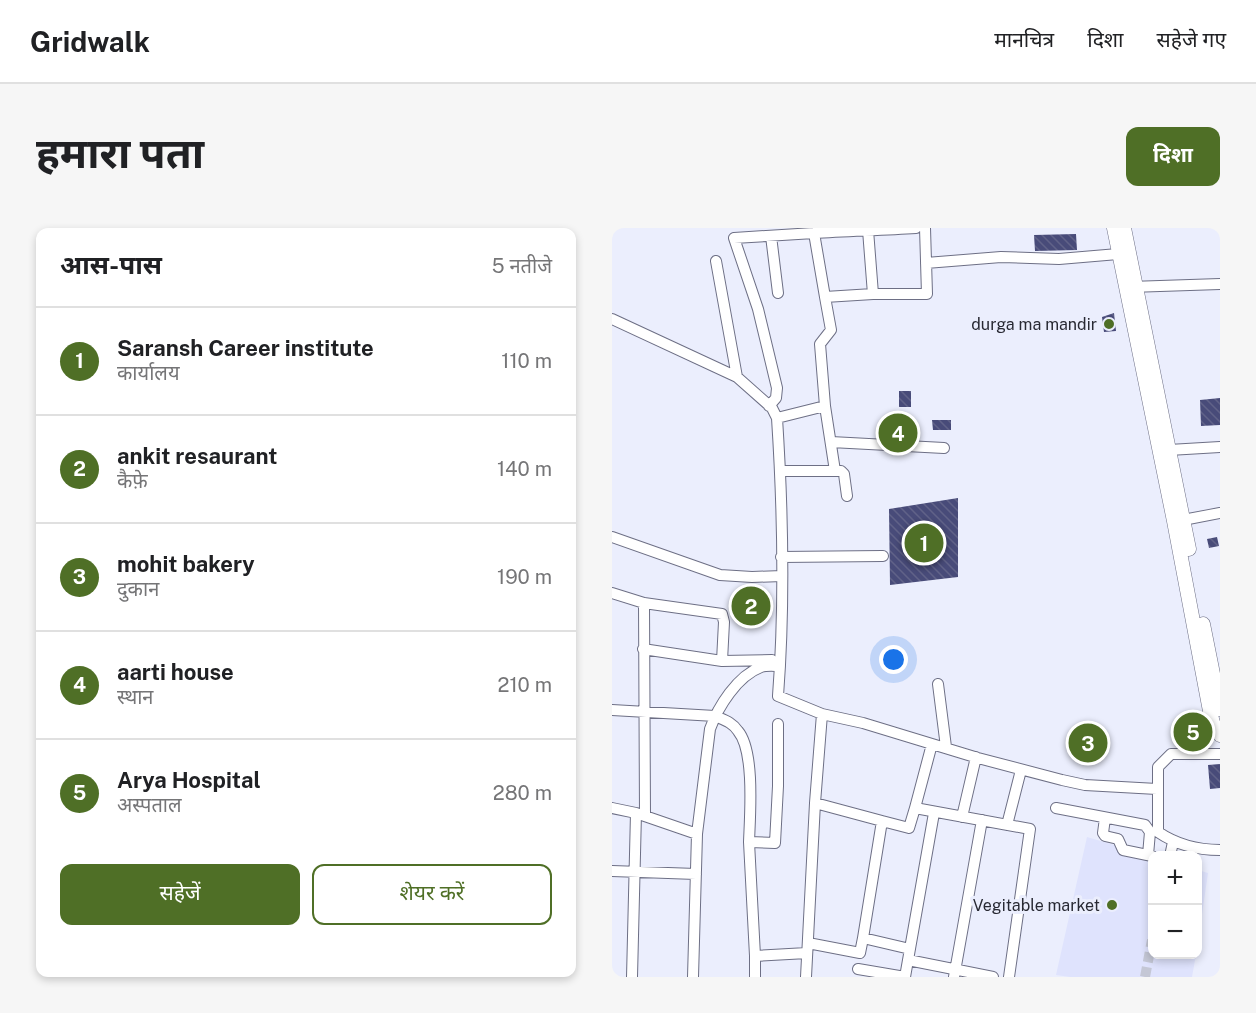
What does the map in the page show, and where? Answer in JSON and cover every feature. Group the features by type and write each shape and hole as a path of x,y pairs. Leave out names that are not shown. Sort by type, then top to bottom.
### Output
{"main road":[{"path":"1114,228 1118,254 1131,287 1169,450 1220,709"},
{"path":"1124,228 1131,287 1182,564 1210,711 1213,723 1220,735"}],"street":[{"path":"769,405 776,398 777,388 758,309 734,238 916,228"},
{"path":"825,297 927,294 925,228"},
{"path":"868,230 873,294"},
{"path":"814,233 831,330 820,344 825,405 835,471"},
{"path":"771,236 778,293"},
{"path":"926,263 1001,257 1059,259 1118,254"},
{"path":"716,261 737,377"},
{"path":"1131,287 1220,284"},
{"path":"612,319 737,377 769,405 777,418 782,557 778,696 822,714 863,723 1021,770 1085,785 1157,789"},
{"path":"777,418 825,405"},
{"path":"831,442 944,447"},
{"path":"1169,450 1220,447"},
{"path":"780,471 841,471 844,474 847,496"},
{"path":"1183,520 1220,513"},
{"path":"612,537 720,575 782,576"},
{"path":"782,557 883,556"},
{"path":"612,593 644,603 722,614 724,622 722,661"},
{"path":"632,977 634,872 640,814 644,712 644,603"},
{"path":"643,649 722,661 780,663"},
{"path":"693,977 697,834 710,729 715,716 743,678 762,667 780,663"},
{"path":"938,684 946,747"},
{"path":"612,710 715,716 729,722 740,732 747,752 750,784 749,842 755,977"},
{"path":"806,977 822,714"},
{"path":"749,842 775,843 778,724"},
{"path":"815,804 909,828 933,744"},
{"path":"1220,754 1170,754 1158,768 1157,789 1158,832 1173,842 1204,850 1220,850"},
{"path":"962,817 976,758"},
{"path":"1007,825 1021,770"},
{"path":"612,808 640,814 697,834"},
{"path":"915,808 1030,829 1009,977"},
{"path":"1056,808 1145,825 1150,832 1150,851"},
{"path":"882,820 857,973 905,977 934,813"},
{"path":"1105,818 1103,833 1105,836 1118,838 1123,850 1148,856"},
{"path":"955,973 982,820"},
{"path":"1171,851 1173,842"},
{"path":"612,872 696,874"},
{"path":"863,938 955,973 993,977"},
{"path":"754,956 807,948 860,953"}],"shaded area":[{"name":"Vegitable market","path":"1087,837 1148,855 1148,959 1195,959 1192,977 1056,975"},
{"path":"1202,871 1208,873 1202,914"}],"building":[{"path":"1076,234 1077,250 1035,251 1034,235"},
{"name":"durga ma mandir","path":"1114,313 1116,331 1104,332 1102,317"},
{"path":"899,391 911,391 911,407 899,407"},
{"path":"1220,398 1220,425 1201,426 1200,400"},
{"path":"932,420 951,420 951,430 933,430"},
{"path":"887,425 909,426 908,439 886,437"},
{"path":"958,498 958,577 890,585 889,509"},
{"path":"1217,537 1219,546 1209,548 1207,539"},
{"path":"1177,724 1204,725 1207,738 1176,738"},
{"path":"1220,764 1220,788 1210,789 1208,765"}],"tunnel":[{"path":"1145,977 1148,959"}],"place":[{"name":"durga ma mandir","path":"1109,324"},
{"name":"aarti house","path":"898,433"},
{"name":"Saransh Career institute","path":"924,543"},
{"name":"ankit resaurant","path":"751,606"},
{"name":"Arya Hospital","path":"1193,732"},
{"name":"mohit bakery","path":"1088,743"},
{"name":"Vegitable market","path":"1112,905"}]}
